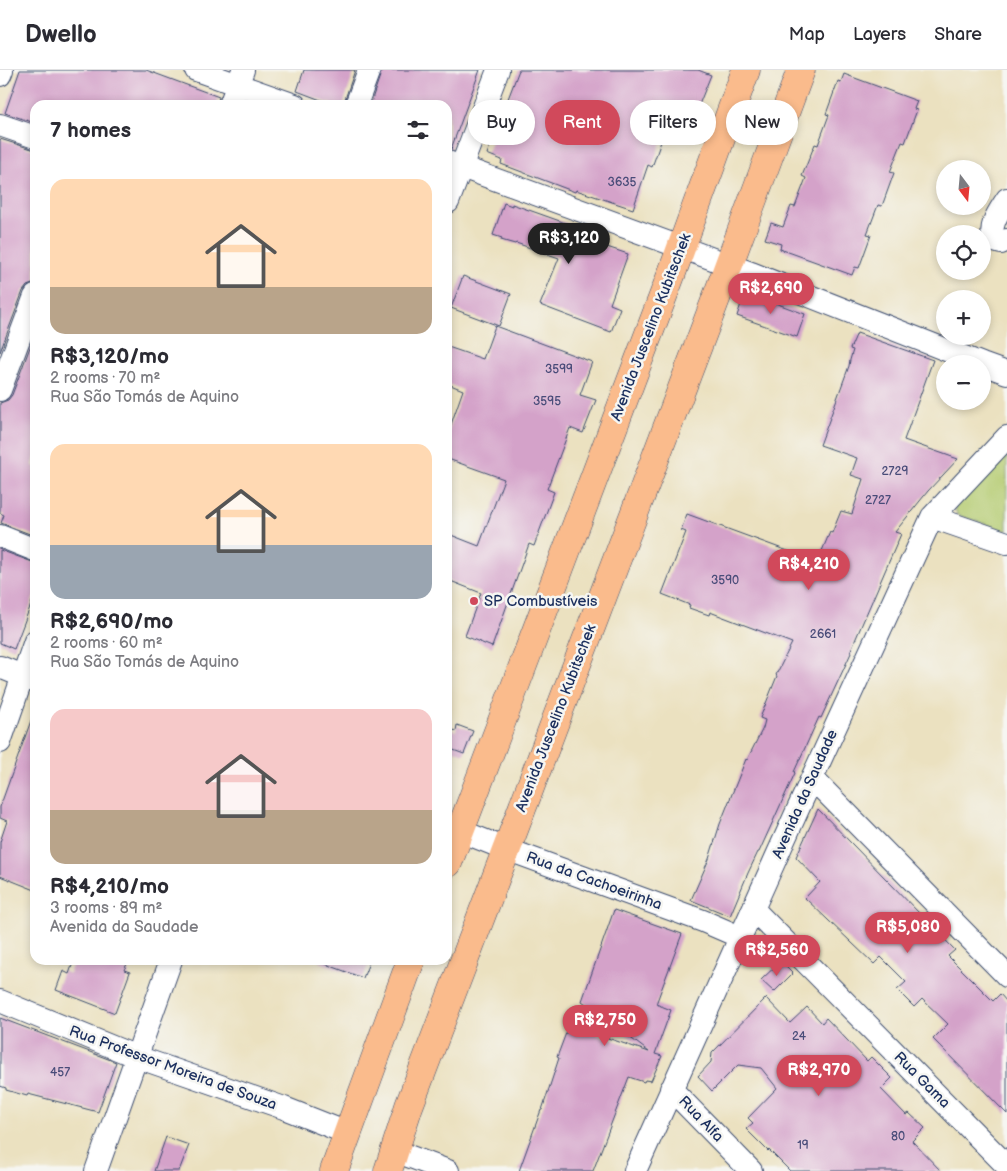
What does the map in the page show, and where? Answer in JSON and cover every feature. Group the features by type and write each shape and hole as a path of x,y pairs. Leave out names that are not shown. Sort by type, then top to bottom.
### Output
{"main road":[{"name":"Avenida Juscelino Kubitschek","path":"454,828 681,248 746,70"},
{"name":"Avenida Juscelino Kubitschek","path":"391,1161 409,1106 801,70"},
{"path":"334,1171 409,965"}],"street":[{"path":"0,75 2,70"},
{"path":"196,70 237,87 278,100"},
{"path":"358,100 369,70"},
{"path":"498,70 454,165 729,264 959,355"},
{"path":"0,125 30,135"},
{"path":"1007,199 993,224 992,233 994,241 1001,243 1007,240"},
{"path":"0,390 30,309"},
{"path":"991,367 1007,373"},
{"name":"Avenida da Saudade","path":"635,1171 932,517 1007,437"},
{"path":"932,517 1007,543"},
{"path":"0,536 30,548"},
{"path":"0,667 28,678 0,742"},
{"path":"812,778 1007,976"},
{"name":"Rua da Cachoeirinha","path":"454,828 703,921 740,937"},
{"name":"Rua Gama","path":"753,909 1007,1166"},
{"path":"96,1171 168,965"},
{"name":"Rua Professor Moreira de Souza","path":"0,1001 137,1057 284,1108 347,1133"},
{"name":"Rua Alfa","path":"671,1089 751,1171"},
{"path":"391,1161 448,1171"}],"green space":[{"path":"1007,452 1007,531 957,515 954,504"}],"building":[{"path":"20,70 146,70 219,97 218,100 30,100 30,121 5,113"},
{"path":"304,70 355,70 345,100 321,100 297,91"},
{"path":"382,70 480,70 452,146 452,100 372,100"},
{"path":"519,70 698,70 711,75 701,100 630,100 630,145 660,145 652,167 648,165 633,209 576,190 575,192 501,164 502,160 487,154 490,145 535,145 535,100 508,100"},
{"path":"844,74 917,101 914,109 917,110 905,143 902,142 890,172 894,173 882,206 878,205 867,234 871,235 859,268 855,267 852,275 780,249 781,244 765,239 771,223 783,227 791,206 795,207 806,178 802,176 815,144 818,145 829,115 826,114 838,81 841,82"},
{"path":"0,139 30,148 30,285 23,291 0,352"},
{"path":"504,203 512,206 512,204 571,225 600,238 598,244 628,254 610,304 620,308 611,332 540,305 559,258 516,243 501,240 502,238 493,235"},
{"path":"463,276 511,294 499,326 452,308"},
{"path":"745,292 805,314 797,337 737,316"},
{"path":"495,326 592,362 580,395 596,400 583,433 570,428 547,489 554,492 534,546 529,544 492,647 465,636 481,593 452,582 452,535 479,546 504,479 452,460 452,422 463,390 452,386 452,348 483,359"},
{"path":"857,333 933,360 904,440 958,459 928,491 895,532 901,534 851,653 821,718 819,717 730,916 691,900 709,859 720,824 746,759 763,728 765,720 760,718 776,675 792,643 710,612 709,615 689,608 690,605 662,594 686,532 681,530 687,514 807,558 808,554 819,558 841,511 852,514 863,479 851,475 857,458 820,445 849,366 853,350 850,349"},
{"path":"30,347 30,534 1,523 4,515 0,513 0,403 8,400 12,395"},
{"path":"0,550 30,561 30,607 14,649 0,643"},
{"path":"30,723 30,888 0,876 0,842 7,821 0,818 0,807"},
{"path":"457,725 473,731 464,754 452,750 452,730 456,731"},
{"path":"818,809 955,950 948,956 993,1001 1000,994 1007,1002 1007,1114 933,1039 948,1024 922,999 914,1007 897,990 906,982 881,957 874,964 805,898 820,882 796,857"},
{"path":"614,910 682,934 656,1004 671,1010 655,1054 662,1056 651,1081 645,1080 644,1082 629,1077 593,1171 519,1171 542,1110 559,1058 557,1057 569,1025 649,1052 582,1001"},
{"path":"781,961 793,973 774,992 761,980"},
{"path":"72,965 126,965 124,970 130,972 115,1013 56,990 63,971 69,974"},
{"path":"328,965 368,965 363,978"},
{"path":"766,998 790,1023 807,1007 822,1023 826,1018 867,1061 871,1057 892,1078 881,1089 906,1115 909,1113 925,1128 912,1141 941,1171 790,1171 768,1151 746,1129 753,1123 748,1118 777,1088 761,1068 738,1065 712,1091 698,1076 711,1062 712,1053"},
{"path":"0,1018 116,1062 98,1112 28,1094 27,1096 6,1090 6,1088 0,1086"},
{"path":"166,1137 189,1145 179,1171 154,1171"}],"place":[{"name":"SP Combustíveis","path":"474,601"}]}
